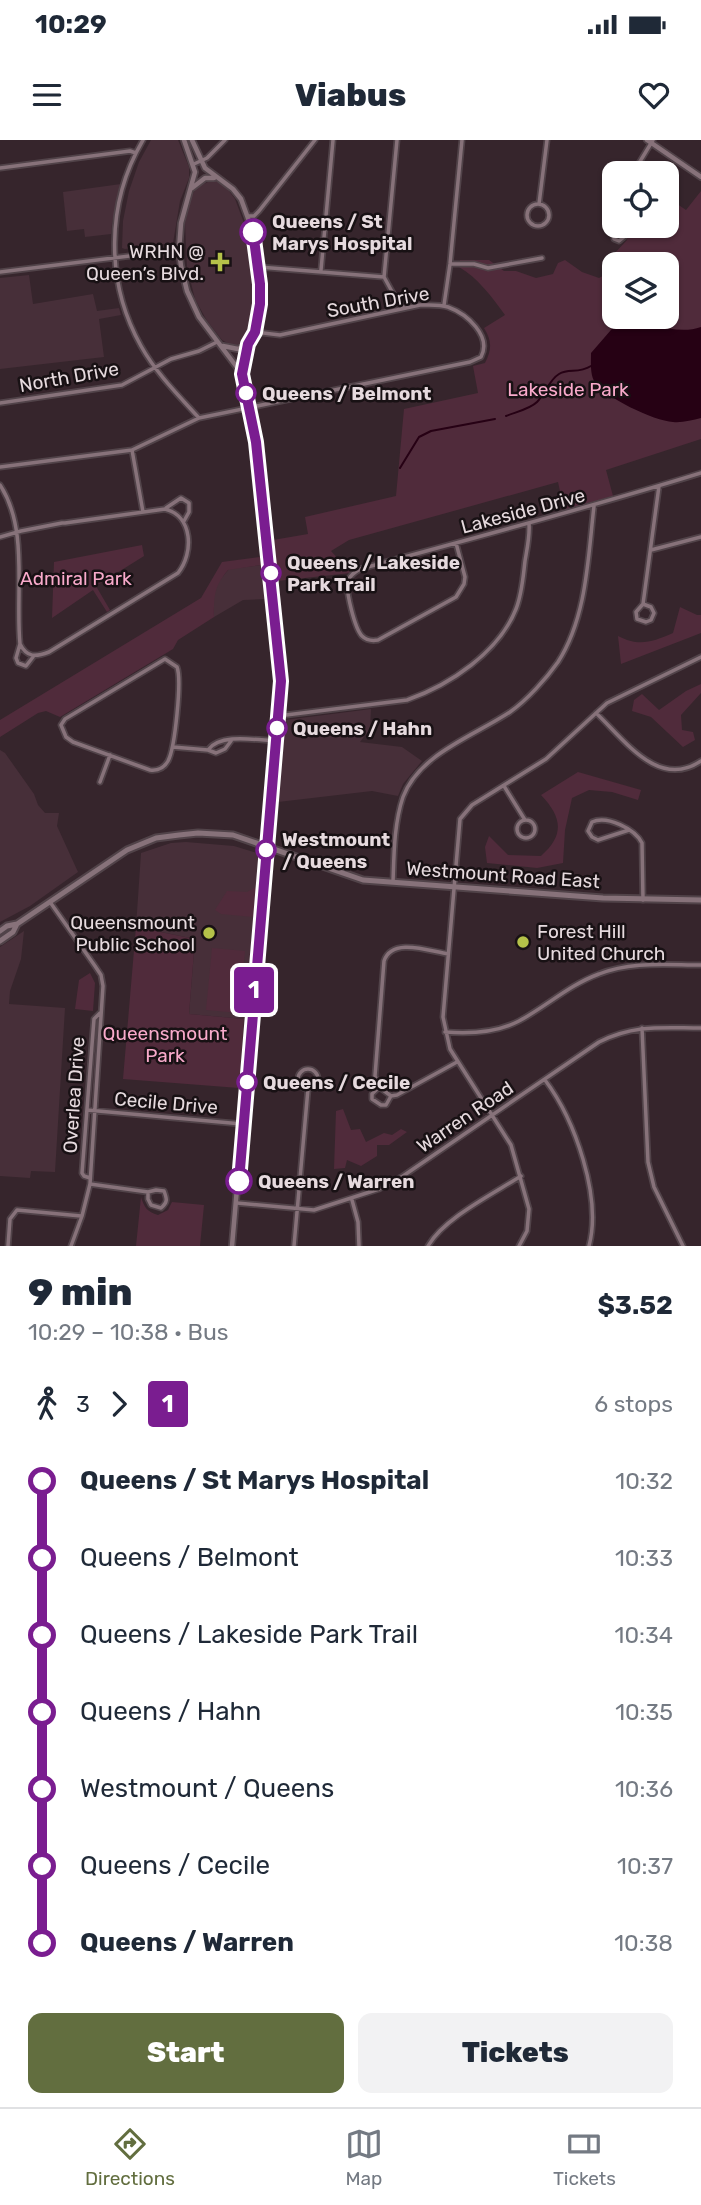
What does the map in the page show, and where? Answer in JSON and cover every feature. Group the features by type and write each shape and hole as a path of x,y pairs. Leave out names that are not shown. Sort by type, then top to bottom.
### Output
{"main road":[{"name":"Westmount Road East","path":"17,923 127,850 156,838 198,833 233,835 357,878 643,900 701,900"},
{"path":"2,928 17,923"},
{"path":"0,941 13,932 17,923"}],"street":[{"path":"144,140 128,171 118,206 115,257 120,292 128,321 141,347 154,367 199,418"},
{"path":"184,140 194,164 192,188 181,223 179,250 187,291 199,317 242,374"},
{"path":"192,140 201,162 241,199 253,232 260,304 255,332 248,344 242,374 256,442 281,681 232,1246"},
{"path":"194,164 201,162 225,140"},
{"path":"248,216 254,216 259,211 314,140"},
{"path":"321,270 332,140"},
{"path":"397,140 384,277 404,308"},
{"path":"443,306 450,264 462,140"},
{"path":"539,204 547,140"},
{"path":"639,161 650,141 701,177"},
{"path":"0,168 136,153"},
{"path":"192,188 205,178 222,180"},
{"path":"539,204 545,207 549,215 544,224 539,226 531,222 528,216 531,207 539,204"},
{"path":"0,272 179,250"},
{"path":"450,264 474,264 488,268 542,258"},
{"path":"258,267 384,277"},
{"name":"South Drive","path":"249,407 470,362 481,358 484,349 482,337 472,322 443,306 420,305 280,335 255,332"},
{"path":"218,343 231,349 239,349 248,344"},
{"name":"North Drive","path":"0,403 122,385 171,359 218,343"},
{"path":"0,467 132,450 199,418 249,407"},
{"path":"132,450 143,512"},
{"name":"Lakeside Drive","path":"456,543 465,577 456,597 378,640 366,639 357,628 347,589 352,574 360,569 529,523 594,506 701,473"},
{"path":"0,485 13,511 17,532 20,645 16,658 18,663 26,666 34,657 49,652 178,573 189,551 184,521 176,513 164,509"},
{"path":"643,604 651,607 654,613 651,620 646,622 639,621 636,616 637,609 643,604 659,486"},
{"path":"0,537 65,523 164,509 181,498 189,503 189,512 184,521"},
{"path":"393,882 400,808 416,774 430,760 512,710 544,678 568,643 583,594 594,506"},
{"path":"278,716 407,700 422,695 477,661 504,632 516,608 521,592 529,523"},
{"path":"651,550 701,537"},
{"path":"20,645 34,657"},
{"path":"519,1246 529,1224 529,1209 511,1144 457,1062 445,1032 443,1017 460,819 472,805 546,759 620,695 701,657"},
{"path":"166,659 175,663 179,673 172,747 167,762 160,769 150,771 110,755 69,740 63,733 62,722 166,659"},
{"path":"596,713 633,750 659,767 678,770 689,768 701,761"},
{"path":"208,750 217,741 276,741"},
{"path":"172,747 221,752 231,741"},
{"path":"100,782 110,755"},
{"path":"504,786 525,821 532,823 532,835 525,838 517,830 520,823 525,821"},
{"path":"629,830 598,840 588,831 592,822 599,820 620,825 635,833 642,843 643,900"},
{"name":"Overlea Drive","path":"50,902 101,975 103,986 90,1181 82,1216 71,1246"},
{"path":"391,1096 379,1087 375,1076 384,961 392,948 401,947 448,954"},
{"path":"445,1032 474,1033 506,1026 574,985 612,970 640,965 701,965"},
{"name":"Overlea Drive","path":"90,1181 82,1172 94,1019 100,1013"},
{"path":"642,1028 648,1162 654,1187 683,1246"},
{"name":"Warren Road","path":"237,1203 314,1210 379,1189 403,1176 600,1042 618,1033 642,1028 701,1028"},
{"path":"379,1087 372,1094 372,1099 375,1103 386,1105 391,1096 457,1062"},
{"path":"309,1069 315,1072 318,1078 316,1086 309,1089 300,1085 299,1079 301,1072 309,1069"},
{"path":"545,1080 568,1118 582,1159 593,1216 589,1246"},
{"path":"294,1246 309,1089"},
{"name":"Cecile Drive","path":"87,1110 243,1124"},
{"path":"428,1246 450,1221 521,1176"},
{"path":"90,1181 148,1192 164,1191 167,1199 165,1204 161,1208 151,1205 148,1192"},
{"path":"352,1199 358,1222 359,1246"},
{"path":"8,1246 10,1219 17,1210 82,1216"}],"shaded area":[{"name":"WRHN @ Queen’s Blvd.","path":"151,140 178,140 189,167 189,178 180,201 173,243 125,249 122,248 123,221 129,191 139,162"},
{"name":"WRHN @ Queen’s Blvd.","path":"210,181 224,184 235,199 252,253 254,278 251,323 247,338 241,344 233,346 222,340 207,321 195,299 187,267 185,223 191,197 197,187"},
{"name":"WRHN @ Queen’s Blvd.","path":"121,184 111,234 85,237 84,229 67,231 63,192"},
{"path":"29,275 33,304 93,294 97,311 119,308 121,315 99,319 104,357 0,369 0,278"},
{"path":"701,327 701,418 665,421 618,401 594,381 591,353 612,329 682,330"},
{"path":"261,565 265,599 243,600 214,617 214,593 219,581 229,569"},
{"path":"371,709 370,729 360,742 402,747 422,761 403,784 398,796 372,791 278,802 285,720"},
{"path":"0,750 5,753 45,813 59,813 57,826 78,872 30,906 0,922"},
{"name":"Queensmount Public School","path":"171,843 234,846 259,856 244,1019 189,1014 195,939 136,927 141,853"},
{"path":"24,931 21,959 10,991 9,1004 65,1008 55,1172 31,1171 30,1178 0,1176 0,947"}],"green space":[{"name":"Lakeside Park","path":"701,191 701,439 606,470 613,496 564,510 558,482 349,540 331,551 351,573 277,581 273,540 308,534 305,517 396,496 404,409 478,393 473,366 485,363 490,349 489,337 484,328 505,315 478,282 459,267 460,260 489,260 504,271 516,271 536,278 553,274 558,263 565,260 582,272 599,278 602,276 602,329 679,329 679,252 616,252 627,238 679,238 679,205 686,210"},
{"name":"Admiral Park","path":"142,545 144,556 96,586 110,610 107,612 93,590 52,618 54,562"},
{"path":"260,557 261,565 228,570 216,592 214,617 178,640 173,649 60,717 46,711 38,713 0,737 0,720 201,598 222,562"},
{"path":"680,607 701,615 701,633 621,664 618,636 646,642 673,633"},
{"path":"701,684 701,693 681,715 682,730 693,732 695,740 683,747 651,717 632,711 634,700 642,694 659,710"},
{"path":"578,772 641,790 638,800 612,792 589,790 572,798 565,830 563,863 537,868 487,863 485,847 489,836 508,855 541,856 549,848 557,833 557,818 541,795"},
{"path":"256,887 253,917 221,914 215,910 227,891 247,892"},
{"name":"Queensmount Park","path":"136,927 195,939 189,1014 244,1019 239,1088 123,1079"},
{"path":"212,948 245,951 239,1013 206,1010"},
{"path":"90,973 95,983 93,1011 75,1009 79,980"},
{"path":"343,1109 351,1130 360,1129 366,1142 384,1133 392,1135 401,1129 407,1132 389,1145 377,1145 377,1156 361,1166 347,1160 345,1168 334,1169 336,1111"},
{"path":"141,1197 146,1209 158,1215 168,1210 172,1202 204,1205 200,1246 136,1246"}],"waterway":[{"path":"506,416 534,404 559,374 591,366"},
{"path":"400,468 419,437 431,431 495,419"}],"bus line":[{"name":"1","path":"239,1181 281,681 256,442 242,374 248,344 255,332 260,304 253,232"}],"place":[{"name":"Queens / St Marys Hospital","path":"253,232"},
{"name":"WRHN @ Queen’s Blvd.","path":"220,262"},
{"name":"Queens / Belmont","path":"246,393"},
{"name":"Queens / Lakeside Park Trail","path":"271,573"},
{"name":"Queens / Hahn","path":"277,728"},
{"name":"Westmount / Queens","path":"266,850"},
{"name":"Queensmount Public School","path":"209,933"},
{"name":"Forest Hill United Church","path":"523,942"},
{"name":"Queens / Cecile","path":"247,1082"},
{"name":"Queens / Warren","path":"239,1181"}]}
